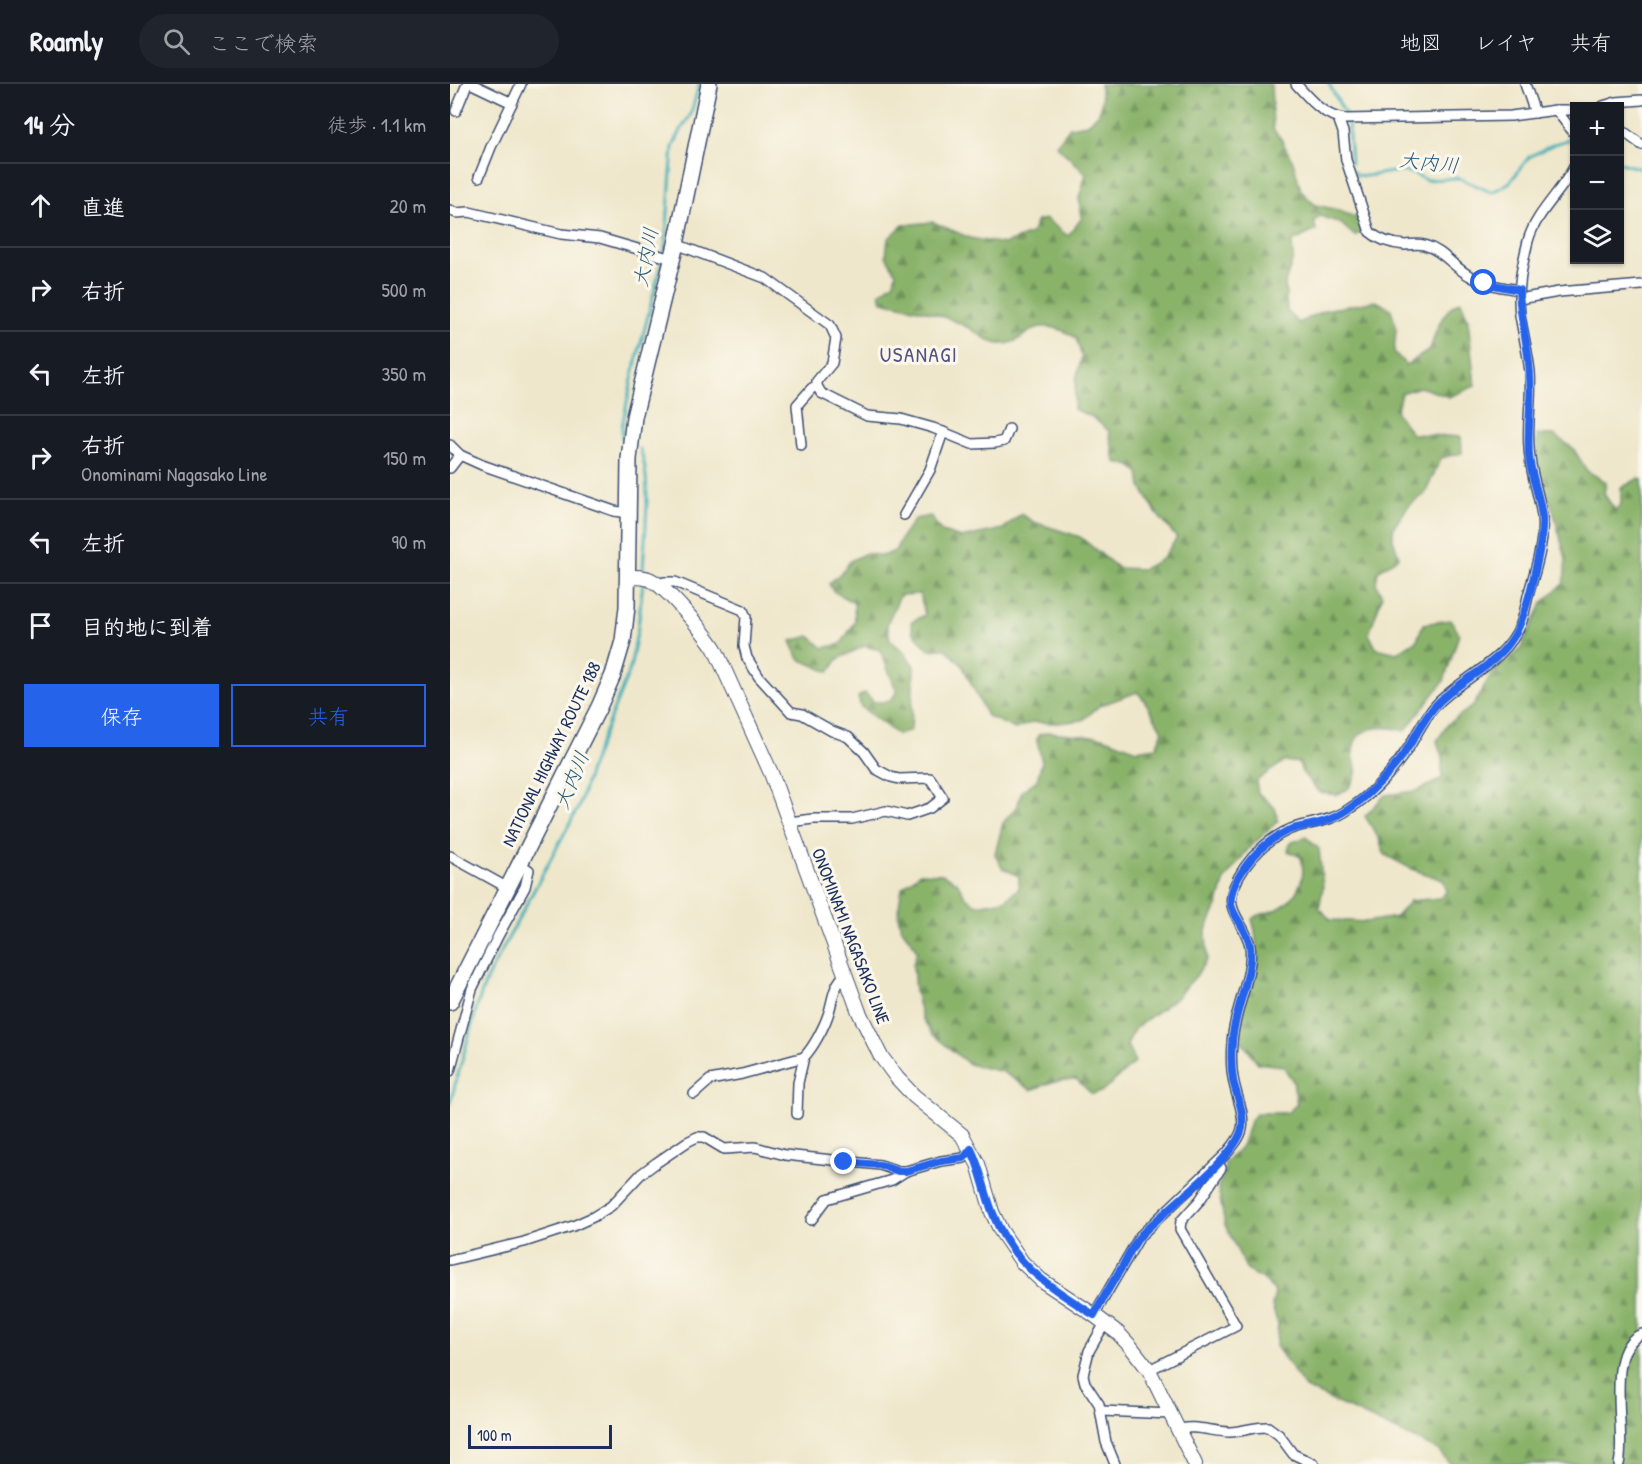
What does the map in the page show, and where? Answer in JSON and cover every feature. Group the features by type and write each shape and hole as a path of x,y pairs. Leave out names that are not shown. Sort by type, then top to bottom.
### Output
{"highway":[{"name":"NATIONAL HIGHWAY ROUTE 188","path":"450,1002 599,707 613,675 623,641 627,607 643,579 628,513 629,459 634,417 674,252 708,84"}],"main road":[{"name":"ONOMINAMI NAGASAKO LINE","path":"643,579 707,636 715,649 764,756 844,975 868,1034 897,1078 914,1096 962,1135 978,1164 992,1212 1010,1246 1022,1262 1041,1280 1100,1319 1131,1347 1149,1370 1195,1464"}],"street":[{"path":"456,111 467,84"},
{"path":"472,84 512,103"},
{"path":"479,177 490,147 521,84"},
{"path":"1296,84 1318,107 1330,116 1338,118 1511,116 1570,110"},
{"path":"1525,84 1535,113"},
{"path":"1616,102 1642,100"},
{"path":"1556,110 1570,127"},
{"path":"1338,118 1343,132 1346,160 1370,232 1388,242 1425,245 1435,249 1467,275 1519,295 1642,285"},
{"path":"1624,132 1642,145"},
{"path":"1115,1464 1103,1431 1100,1404 1085,1383 1083,1375 1100,1319 1140,1236 1218,1163 1238,1140 1242,1129 1242,1116 1232,1067 1232,1044 1233,1026 1250,957 1250,944 1232,912 1230,901 1232,890 1239,876 1259,851 1284,832 1333,818 1367,795 1394,767 1426,717 1438,703 1497,657 1513,639 1521,623 1539,554 1542,516 1531,474 1528,446 1530,376 1519,295 1522,266 1533,227 1570,174"},
{"path":"452,214 469,212 561,234 600,238 674,252 765,278 830,325 836,338 832,363 817,381 821,393 867,416 901,419 972,444 1004,441 1009,429"},
{"path":"801,445 797,405 812,388 817,386"},
{"path":"904,515 930,470 943,432"},
{"path":"450,445 460,455 482,465 547,489 614,511 628,513"},
{"path":"450,468 460,455"},
{"path":"643,579 675,582 743,610 746,617 744,630 747,658 759,677 791,711 802,714 848,737 864,752 876,769 891,777 930,778 943,798 930,808 908,816 886,811 852,819 813,819 789,822"},
{"path":"450,856 508,888"},
{"path":"450,1071 472,989 525,887 529,870 520,864"},
{"path":"797,1114 798,1083 804,1057 827,1018 838,981 844,975"},
{"path":"694,1094 710,1080 804,1057"},
{"path":"450,1260 524,1242 593,1217 610,1206 656,1162 697,1137 704,1137 724,1149 755,1147 785,1155 880,1165 898,1171 964,1158 971,1149"},
{"path":"1149,1370 1236,1326 1180,1229 1181,1221 1217,1177 1221,1168 1218,1163"},
{"path":"811,1220 827,1199 892,1180 906,1171"},
{"path":"1619,1464 1622,1453 1618,1404 1625,1347 1638,1334 1642,1334"},
{"path":"1102,1411 1170,1414"},
{"path":"1178,1430 1192,1427 1203,1431 1229,1432 1268,1427 1279,1435 1293,1454 1314,1464"}],"green space":[{"path":"1100,84 1271,84 1273,129 1294,164 1301,191 1315,205 1358,218 1365,229 1355,236 1340,223 1320,216 1314,221 1316,230 1292,242 1293,259 1285,283 1287,311 1299,323 1325,310 1376,301 1391,309 1396,329 1394,352 1406,365 1430,350 1437,329 1445,315 1449,309 1461,301 1468,320 1475,386 1449,397 1420,387 1401,393 1396,412 1412,434 1461,437 1462,453 1441,458 1425,494 1409,505 1393,528 1393,539 1399,557 1378,571 1376,583 1382,596 1369,634 1376,648 1397,653 1417,640 1423,624 1451,620 1459,634 1444,681 1405,731 1380,728 1371,729 1358,736 1354,743 1353,753 1356,775 1350,787 1345,791 1336,795 1319,792 1302,772 1299,763 1285,761 1256,781 1258,793 1275,808 1278,821 1249,848 1225,879 1218,904 1206,930 1207,959 1196,976 1177,997 1134,1029 1127,1045 1135,1062 1103,1091 1092,1094 1076,1079 1055,1081 1031,1090 1003,1072 969,1064 932,1034 922,1018 915,991 913,964 917,952 899,922 899,905 902,888 920,873 942,874 957,882 965,896 976,905 1005,900 1019,888 1019,876 1002,868 995,854 1003,823 1017,806 1022,791 1037,780 1042,762 1037,741 1038,735 1049,732 1103,737 1137,750 1156,747 1163,731 1145,701 1137,692 1099,706 1083,720 1058,723 1033,722 1015,729 987,716 962,665 946,649 929,650 913,632 911,622 925,615 920,594 900,595 887,624 890,640 904,652 914,666 911,730 898,735 861,707 858,697 865,693 874,702 889,702 897,692 880,650 864,646 838,659 829,672 799,659 791,641 810,636 823,648 841,644 855,622 854,603 833,591 829,584 850,561 866,553 882,556 895,551 915,519 930,516 942,532 961,538 1003,529 1021,514 1034,522 1080,537 1118,568 1143,569 1162,559 1177,538 1157,514 1141,487 1139,473 1131,466 1115,462 1109,431 1092,417 1074,409 1076,379 1082,357 1076,338 1059,329 1040,327 1013,342 996,343 947,318 882,301 880,293 894,282 896,273 886,256 888,239 903,225 933,222 970,238 1004,244 1031,234 1037,221 1046,219 1068,236 1082,218 1079,198 1086,174 1056,145 1070,127 1088,124 1099,113 1102,99"},
{"path":"1537,435 1554,435 1573,448 1587,471 1606,482 1604,494 1615,510 1621,505 1621,488 1639,478 1642,479 1642,1464 1450,1464 1438,1450 1305,1388 1276,1346 1278,1324 1272,1306 1275,1293 1266,1281 1247,1270 1225,1225 1218,1187 1225,1172 1225,1163 1243,1144 1250,1121 1257,1113 1287,1113 1297,1104 1293,1081 1283,1066 1258,1063 1241,1041 1244,999 1258,959 1252,919 1285,905 1299,887 1303,873 1301,857 1288,851 1290,843 1306,837 1319,849 1323,888 1319,908 1331,920 1366,922 1396,917 1410,901 1440,898 1447,891 1443,880 1412,869 1387,856 1365,816 1385,795 1417,791 1442,779 1442,757 1437,741 1448,724 1474,705 1491,674 1520,650 1543,602 1564,583 1566,559 1553,510 1536,466"}],"waterway":[{"name":"大内川","path":"622,438 622,426 634,370 665,250 673,147 691,114 699,84"},
{"name":"大内川","path":"1329,84 1346,116"},
{"name":"大内川","path":"1348,122 1351,163"},
{"name":"大内川","path":"1354,172 1356,175 1366,176 1399,171 1412,173 1426,180 1459,178 1491,192 1510,182 1529,157 1554,144 1570,139"},
{"name":"大内川","path":"1624,164 1642,169"},
{"name":"大内川","path":"640,449 644,462 647,493 643,572"},
{"name":"大内川","path":"450,1103 487,978 579,806 591,766 630,669 643,582"}],"district":[{"name":"USANAGI","path":"919,354"}],"route":[{"path":"844,1162 868,1163 906,1171 941,1161 964,1158 971,1149 978,1164 992,1212 1010,1246 1022,1262 1041,1280 1094,1315 1140,1236 1218,1163 1238,1140 1242,1129 1242,1116 1232,1067 1233,1026 1250,957 1250,944 1232,912 1230,901 1232,890 1239,876 1259,851 1284,832 1333,818 1367,795 1394,767 1426,717 1438,703 1497,657 1513,639 1521,623 1542,535 1542,516 1531,474 1528,446 1530,376 1527,348 1520,316 1519,290 1484,283"}]}
